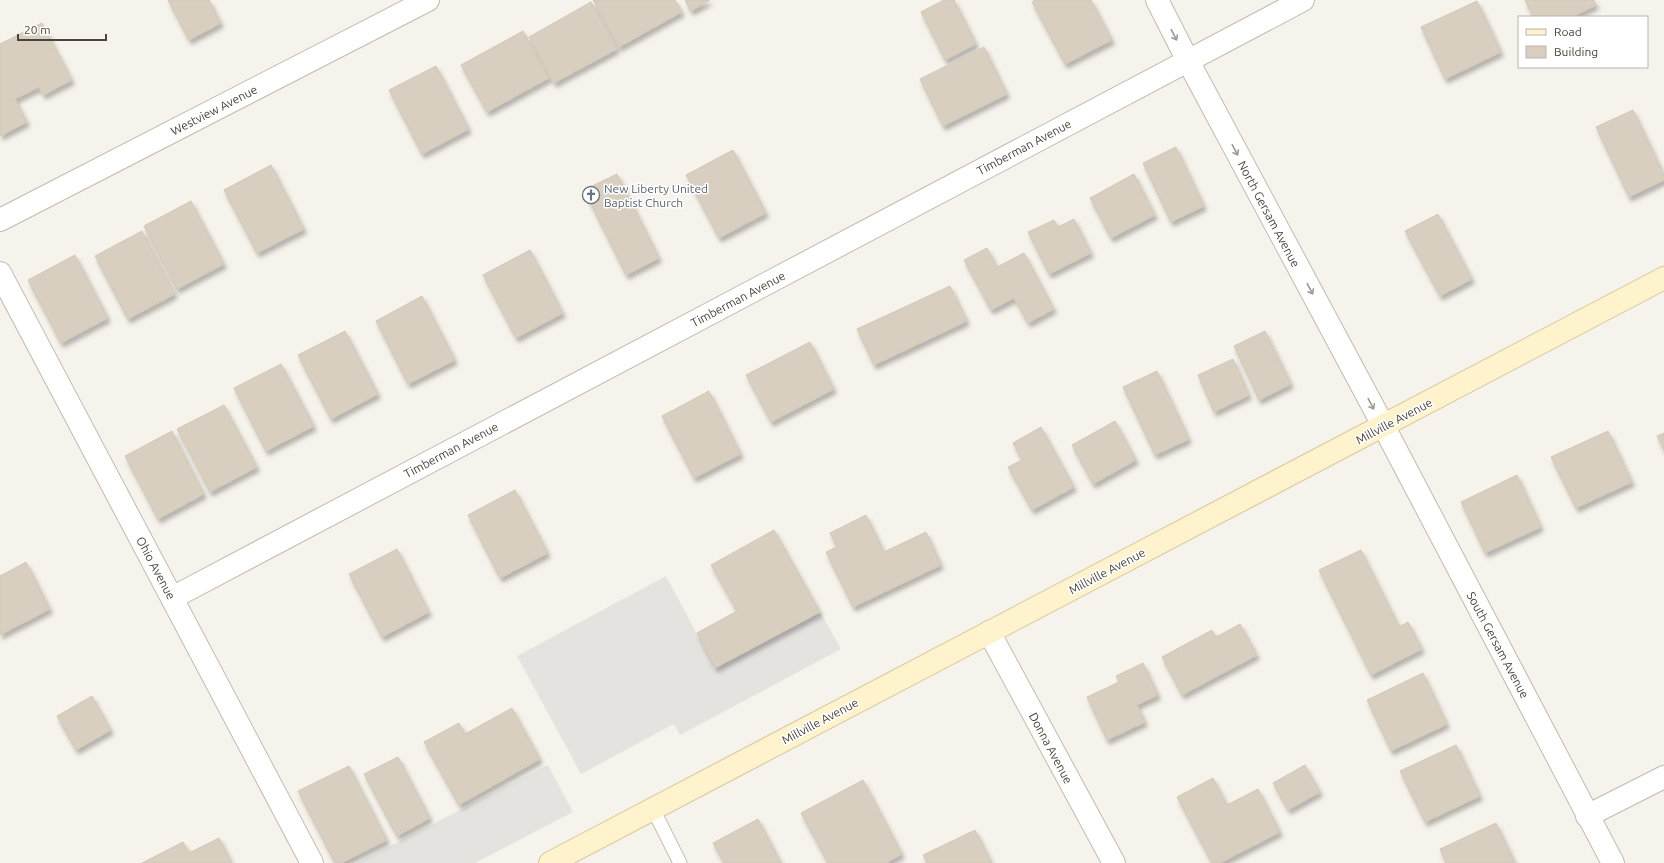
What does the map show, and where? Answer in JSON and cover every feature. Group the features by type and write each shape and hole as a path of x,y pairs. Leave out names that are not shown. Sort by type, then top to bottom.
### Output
{"main road":[{"name":"Millville Avenue","path":"550,863 989,632 1384,427 1664,278"}],"street":[{"name":"Westview Avenue","path":"0,220 428,0"},
{"name":"North Gersam Avenue","path":"1157,0 1188,61 1384,427"},
{"name":"Timberman Avenue","path":"172,598 1303,0"},
{"name":"Ohio Avenue","path":"0,273 312,863"},
{"name":"South Gersam Avenue","path":"1384,427 1613,863"},
{"name":"Donna Avenue","path":"989,632 1114,863"},
{"path":"1587,816 1664,776"}],"lane":[{"path":"653,809 680,863"}],"shaded area":[{"path":"666,576 715,668 820,612 841,649 680,735 674,724 581,774 517,656"},
{"path":"548,765 573,812 475,863 357,863"}],"building":[{"path":"168,0 209,0 221,23 189,40"},
{"path":"593,0 675,0 682,12 619,47"},
{"path":"685,0 710,0 691,11"},
{"path":"944,0 954,0 976,44 945,60 921,12"},
{"path":"1035,0 1091,0 1112,40 1065,64 1032,2"},
{"path":"1525,0 1594,0 1596,5 1574,16 1533,16"},
{"path":"1477,1 1501,52 1445,79 1421,27"},
{"path":"591,2 617,49 554,83 529,37"},
{"path":"42,23 72,80 43,95 39,87 15,99 27,122 0,136 0,44"},
{"path":"523,31 549,78 487,112 461,65"},
{"path":"984,47 1007,94 943,126 920,79"},
{"path":"436,66 469,129 422,154 389,90"},
{"path":"1633,110 1664,175 1664,180 1629,197 1596,127"},
{"path":"1176,147 1204,206 1171,222 1143,163"},
{"path":"733,150 766,213 719,238 686,175"},
{"path":"271,165 304,229 257,253 224,190"},
{"path":"617,174 659,258 626,275 584,190"},
{"path":"1134,174 1155,215 1111,238 1090,198"},
{"path":"191,201 224,264 177,289 144,226"},
{"path":"1438,214 1472,279 1440,296 1405,231"},
{"path":"1074,219 1091,253 1049,274 1028,232 1054,220 1058,227"},
{"path":"142,231 175,294 128,319 95,256"},
{"path":"987,248 997,267 1024,253 1054,309 1028,323 1014,298 991,310 964,260"},
{"path":"530,250 563,313 516,338 483,275"},
{"path":"75,255 108,318 61,343 28,280"},
{"path":"950,286 967,321 874,365 857,329"},
{"path":"422,296 455,360 408,384 376,321"},
{"path":"345,331 378,394 331,419 298,355"},
{"path":"1265,331 1291,384 1259,400 1234,346"},
{"path":"810,342 834,389 771,422 746,375"},
{"path":"1233,359 1249,395 1214,412 1198,375"},
{"path":"281,364 314,426 266,451 234,388"},
{"path":"1157,371 1189,439 1155,455 1123,387"},
{"path":"709,391 741,454 694,478 662,416"},
{"path":"224,405 257,467 210,492 177,429"},
{"path":"1115,421 1136,460 1093,484 1072,445"},
{"path":"1041,427 1074,487 1032,510 1008,467 1022,460 1013,443"},
{"path":"172,431 204,494 158,519 125,456"},
{"path":"1608,431 1632,482 1576,508 1551,457"},
{"path":"1664,433 1664,450 1657,436"},
{"path":"1517,475 1541,527 1485,553 1461,502"},
{"path":"515,490 548,553 500,578 468,515"},
{"path":"866,515 884,552 926,532 941,565 853,607 826,552 837,547 830,533"},
{"path":"774,530 820,612 715,668 697,633 737,611 711,565"},
{"path":"397,549 429,612 382,637 349,574"},
{"path":"1361,550 1399,627 1408,622 1422,649 1371,675 1319,570"},
{"path":"26,562 50,609 0,635 0,576"},
{"path":"1240,624 1257,655 1182,695 1162,657 1212,630 1216,637"},
{"path":"1143,663 1158,695 1137,705 1145,722 1107,740 1087,697 1119,682 1116,676"},
{"path":"1423,673 1447,724 1391,751 1367,700"},
{"path":"92,696 111,730 76,750 57,716"},
{"path":"512,708 540,759 459,805 424,742 459,723 465,734"},
{"path":"1456,745 1480,796 1425,822 1400,771"},
{"path":"398,757 430,818 397,836 364,774"},
{"path":"1305,765 1320,792 1288,810 1273,783"},
{"path":"349,766 387,840 341,863 335,863 298,791"},
{"path":"1213,778 1227,805 1258,789 1280,832 1220,863 1212,863 1177,797"},
{"path":"863,780 902,854 886,863 828,863 801,813"},
{"path":"758,819 781,863 724,863 713,843"},
{"path":"1496,823 1515,863 1446,863 1440,849"},
{"path":"975,830 992,863 927,863 923,855"},
{"path":"219,838 232,863 142,863 183,842 189,853"}],"place":[{"name":"New Liberty United Baptist Church","path":"591,195"}]}
